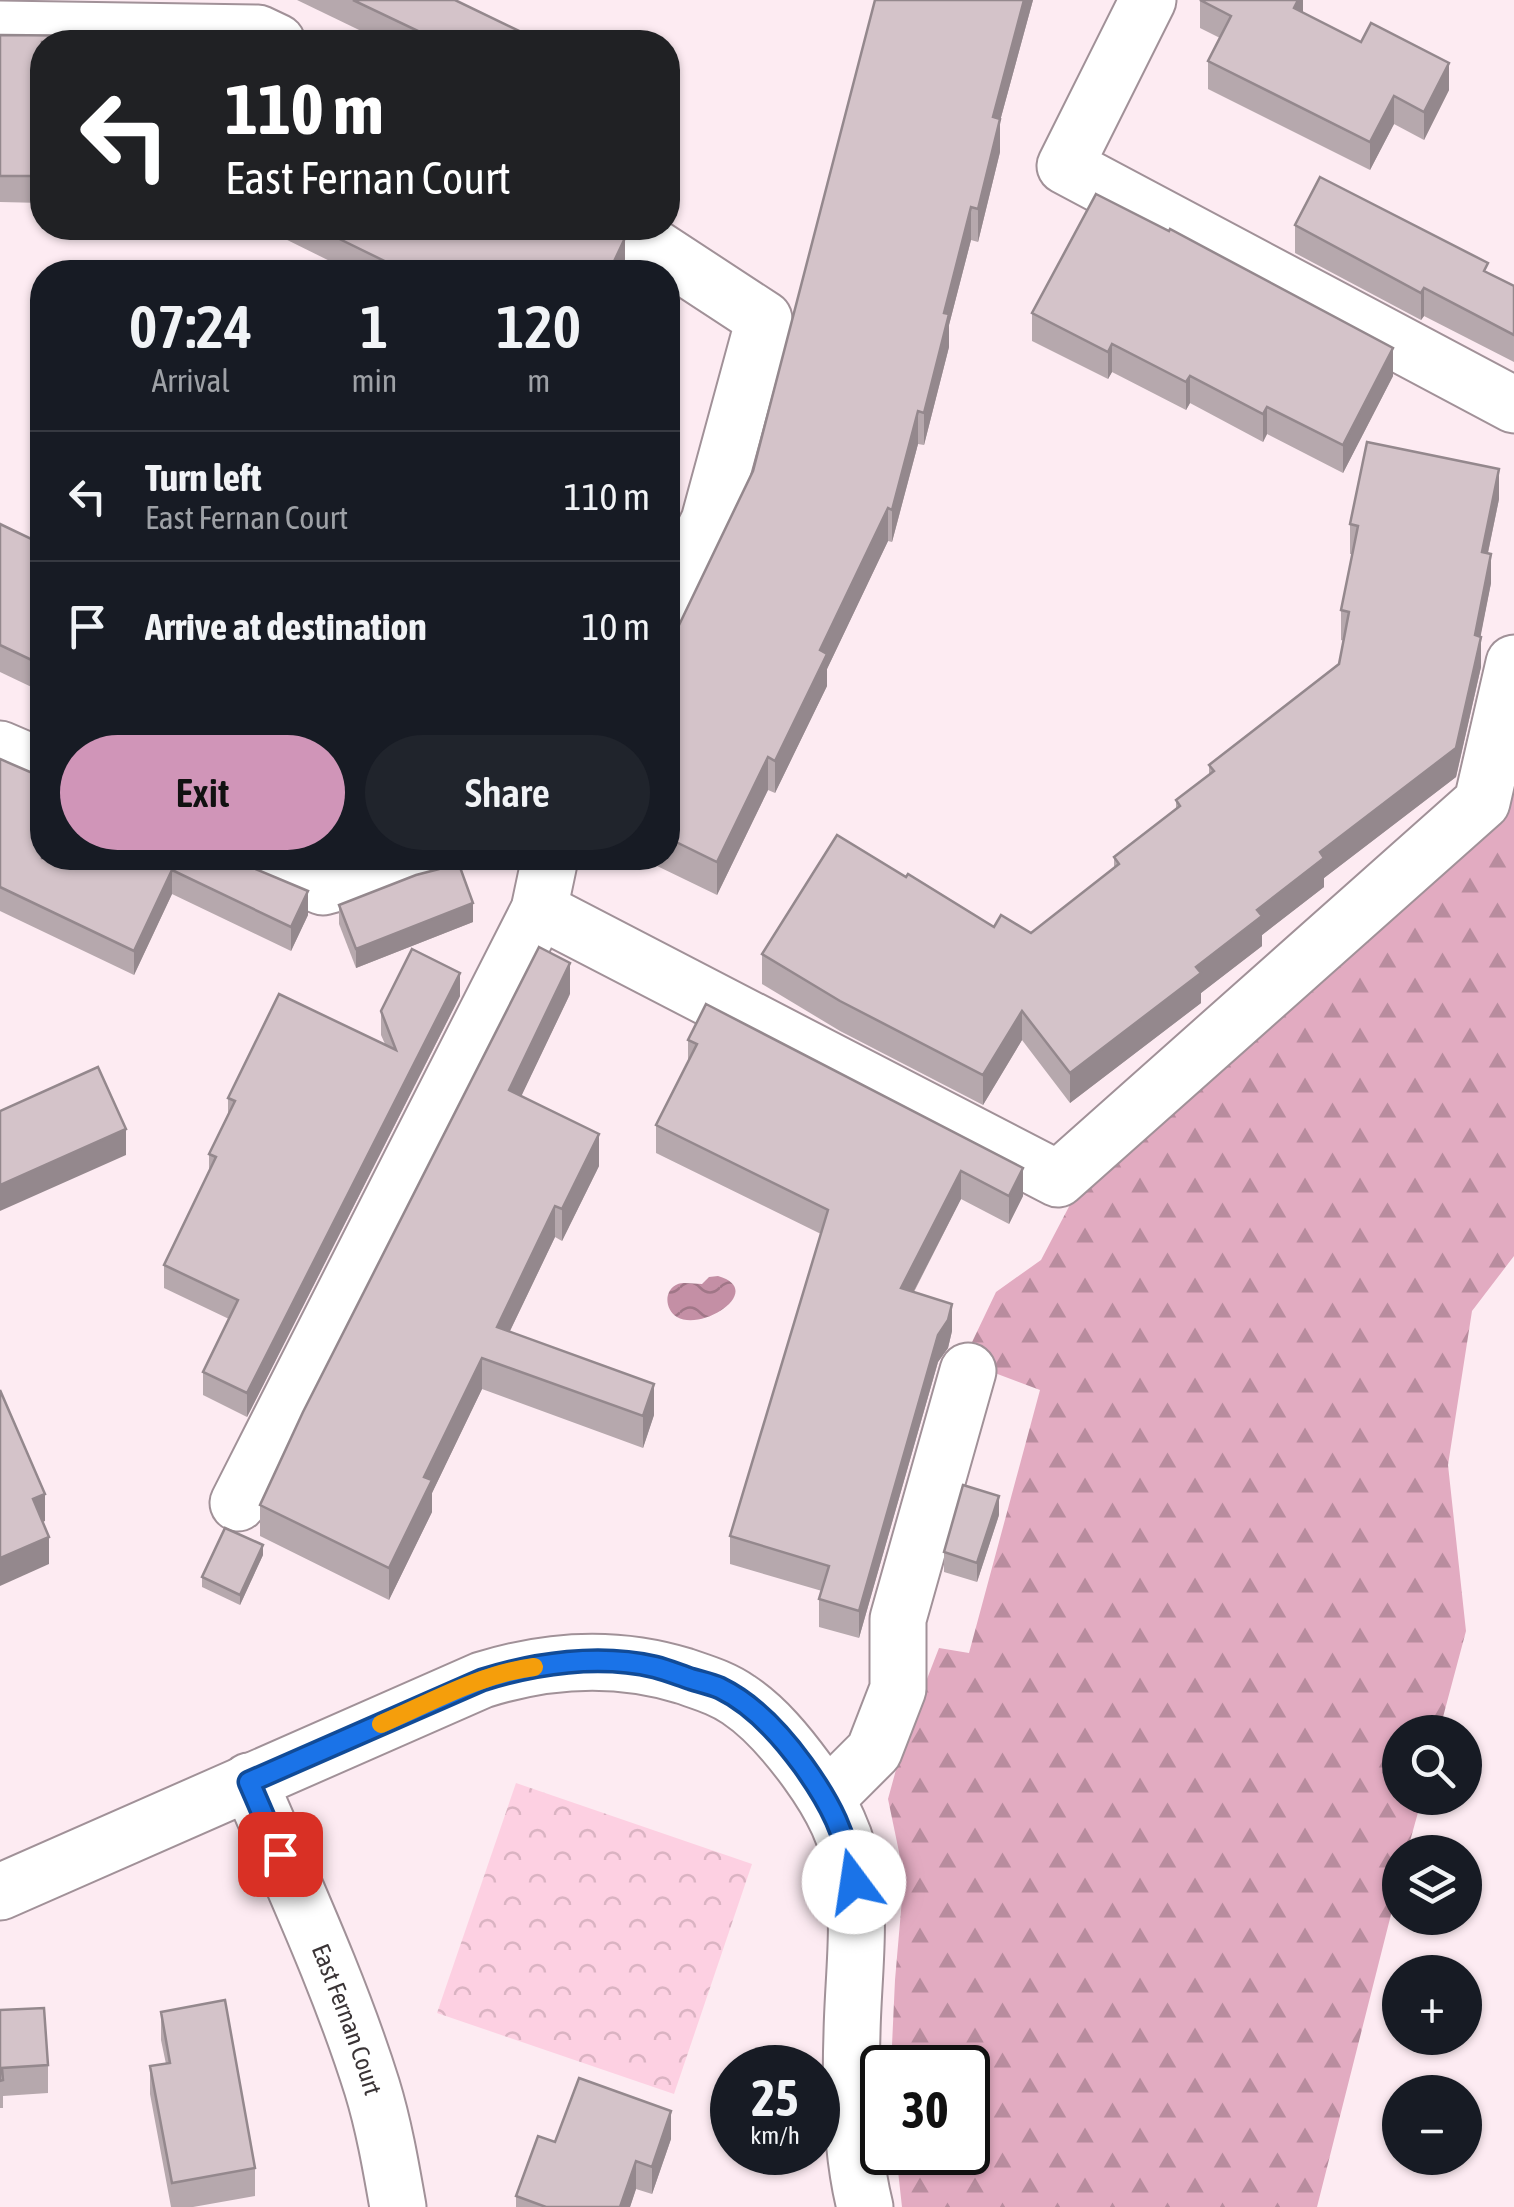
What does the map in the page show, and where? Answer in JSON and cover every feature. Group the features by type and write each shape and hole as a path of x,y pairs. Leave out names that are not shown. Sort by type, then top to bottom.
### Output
{"street":[{"path":"1148,0 1065,166 1514,406"},
{"path":"0,29 64,30"},
{"path":"643,240 674,260"},
{"path":"680,264 764,319 709,520 680,579"},
{"path":"539,910 1058,1179 1482,802 1514,664"},
{"path":"0,749 30,762"},
{"path":"282,870 323,887 386,870"},
{"path":"238,1503 539,910 547,870"},
{"path":"827,1798 874,1751 898,1689 898,1620 968,1371"},
{"path":"0,1892 482,1680 516,1670 594,1660 653,1666 720,1688 743,1702 786,1742 827,1798 845,1840 854,1882 858,1962 852,2032 853,2127 865,2207"},
{"name":"East Fernan Court","path":"249,1782 348,2016 373,2090 398,2207"}],"green space":[{"path":"1514,761 1514,1256 1472,1311 1448,1465 1466,1631 1444,1715 1382,1715 1382,1815 1417,1815 1412,1835 1382,1835 1382,1935 1386,1935 1317,2207 902,2207 898,2175 990,2175 990,2045 892,2045 904,1876 888,1799 906,1733 939,1648 969,1653 1040,1390 963,1361 996,1292 1041,1260 1073,1199"},
{"path":"516,1783 752,1864 674,2094 437,2013"}],"water":[{"path":"709,1277 731,1282 736,1290 725,1307 701,1319 688,1320 673,1314 667,1300 673,1287 680,1283 702,1284"}],"building":[{"path":"353,0 455,0 517,30 416,30"},
{"path":"875,0 1024,0 993,117 1000,119 978,209 971,207 924,413 918,411 892,510 888,508 820,650 827,654 775,761 768,757 717,862 680,844 680,623 753,471"},
{"path":"1200,0 1298,0 1294,8 1361,42 1371,23 1449,63 1424,112 1394,96 1370,142 1208,61 1231,16"},
{"path":"0,35 30,35 30,176 0,176"},
{"path":"1320,177 1488,263 1484,271 1514,286 1514,335 1424,288 1421,293 1295,225"},
{"path":"1096,194 1393,348 1343,445 1267,407 1263,414 1190,376 1186,382 1112,344 1108,352 1032,313"},
{"path":"342,240 624,240 615,260 382,260"},
{"path":"1367,442 1499,469 1482,552 1491,554 1475,635 1481,637 1456,748 1320,852 1324,858 1257,910 1262,916 1196,967 1201,973 1070,1073 1022,1011 983,1075 840,1001 762,954 837,835 994,927 1001,915 1031,933 1119,864 1114,857 1180,806 1176,800 1214,771 1209,765 1339,664 1349,612 1341,610 1358,526 1350,524"},
{"path":"0,524 30,538 30,659 0,645"},
{"path":"0,759 30,772 30,870 172,870 134,951 0,887"},
{"path":"172,870 258,870 308,891 291,927"},
{"path":"461,870 473,903 356,949 339,905 416,875"},
{"path":"539,947 570,963 509,1090 599,1134 562,1209 555,1206 497,1327 654,1384 643,1416 482,1358 424,1477 432,1480 389,1568 260,1505 303,1412"},
{"path":"412,949 460,973 247,1393 203,1372 238,1300 164,1265 216,1157 209,1154 235,1101 228,1098 279,994 396,1050 381,1011"},
{"path":"706,1004 1023,1168 1009,1196 961,1171 901,1288 952,1304 938,1335 859,1611 819,1599 829,1566 730,1536 828,1210 656,1125 697,1044 688,1040"},
{"path":"98,1067 126,1129 0,1185 0,1111"},
{"path":"0,1390 45,1494 33,1499 49,1537 0,1558"},
{"path":"963,1485 999,1496 977,1563 944,1552"},
{"path":"225,1528 263,1545 240,1595 202,1577"},
{"path":"225,2000 255,2168 172,2183 150,2066 170,2063 161,2012"},
{"path":"44,2008 48,2065 2,2068 0,2081 0,2010"},
{"path":"579,2078 671,2111 652,2167 636,2161 620,2207 546,2207 516,2196 538,2136 555,2142"}],"slow traffic":[{"path":"381,1724 482,1680 534,1667"}],"route":[{"path":"280,1854 249,1782 482,1680 516,1670 594,1660 653,1666 720,1688 743,1702 786,1742 827,1798 850,1855 854,1882"}]}
